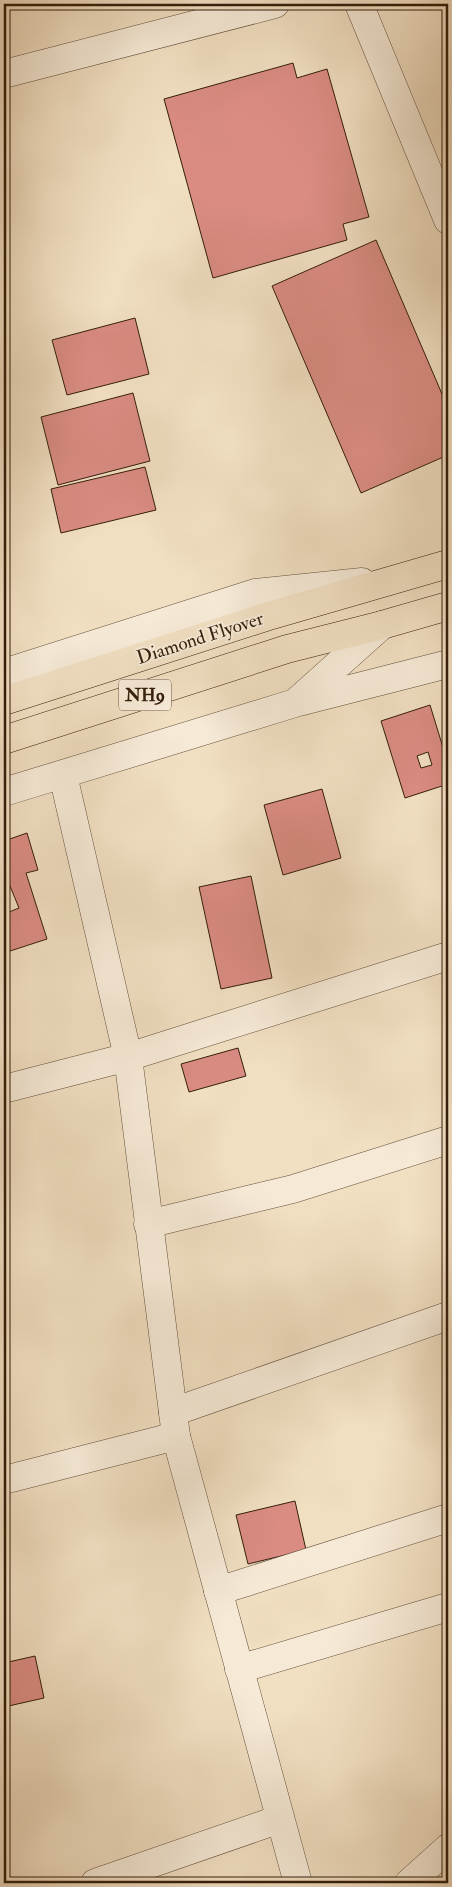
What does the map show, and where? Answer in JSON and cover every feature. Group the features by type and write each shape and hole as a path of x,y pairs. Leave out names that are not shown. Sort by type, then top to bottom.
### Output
{"highway":[{"name":"NH9","path":"398,578 448,564"},
{"name":"Diamond Flyover","path":"4,701 272,615 398,578"},
{"name":"Diamond Flyover","path":"4,740 287,649 448,606"}],"street":[{"path":"4,74 275,4"},
{"path":"359,4 448,220"},
{"path":"4,673 254,593 398,578"},
{"path":"295,703 382,625"},
{"path":"4,792 295,703 448,664"},
{"path":"63,775 128,1057 174,1424 298,1883"},
{"path":"4,1089 128,1057 448,956"},
{"path":"148,1224 294,1189 448,1140"},
{"path":"4,1480 174,1424 448,1316"},
{"path":"218,1591 448,1518"},
{"path":"239,1669 448,1607"},
{"path":"94,1883 280,1819"},
{"path":"410,1883 448,1848"}],"building":[{"path":"293,63 297,78 327,69 369,217 343,224 347,240 213,278 164,99"},
{"path":"376,240 448,408 448,455 361,493 272,286"},
{"path":"135,318 149,374 67,395 52,340"},
{"path":"133,393 150,461 58,485 41,417"},
{"path":"145,467 156,510 61,533 51,489"},
{"path":"430,705 448,764 448,784 405,798 381,721","holes":["428,752 432,765 421,768 417,756"]},
{"path":"322,789 341,858 283,875 264,805"},
{"path":"27,833 38,870 26,873 47,939 4,953 4,914 19,908 10,886 4,889 4,841"},
{"path":"251,876 272,978 221,989 199,887"},
{"path":"238,1048 246,1076 189,1092 181,1064"},
{"path":"295,1501 306,1550 248,1564 236,1515"},
{"path":"35,1656 44,1698 4,1707 4,1663"}]}
